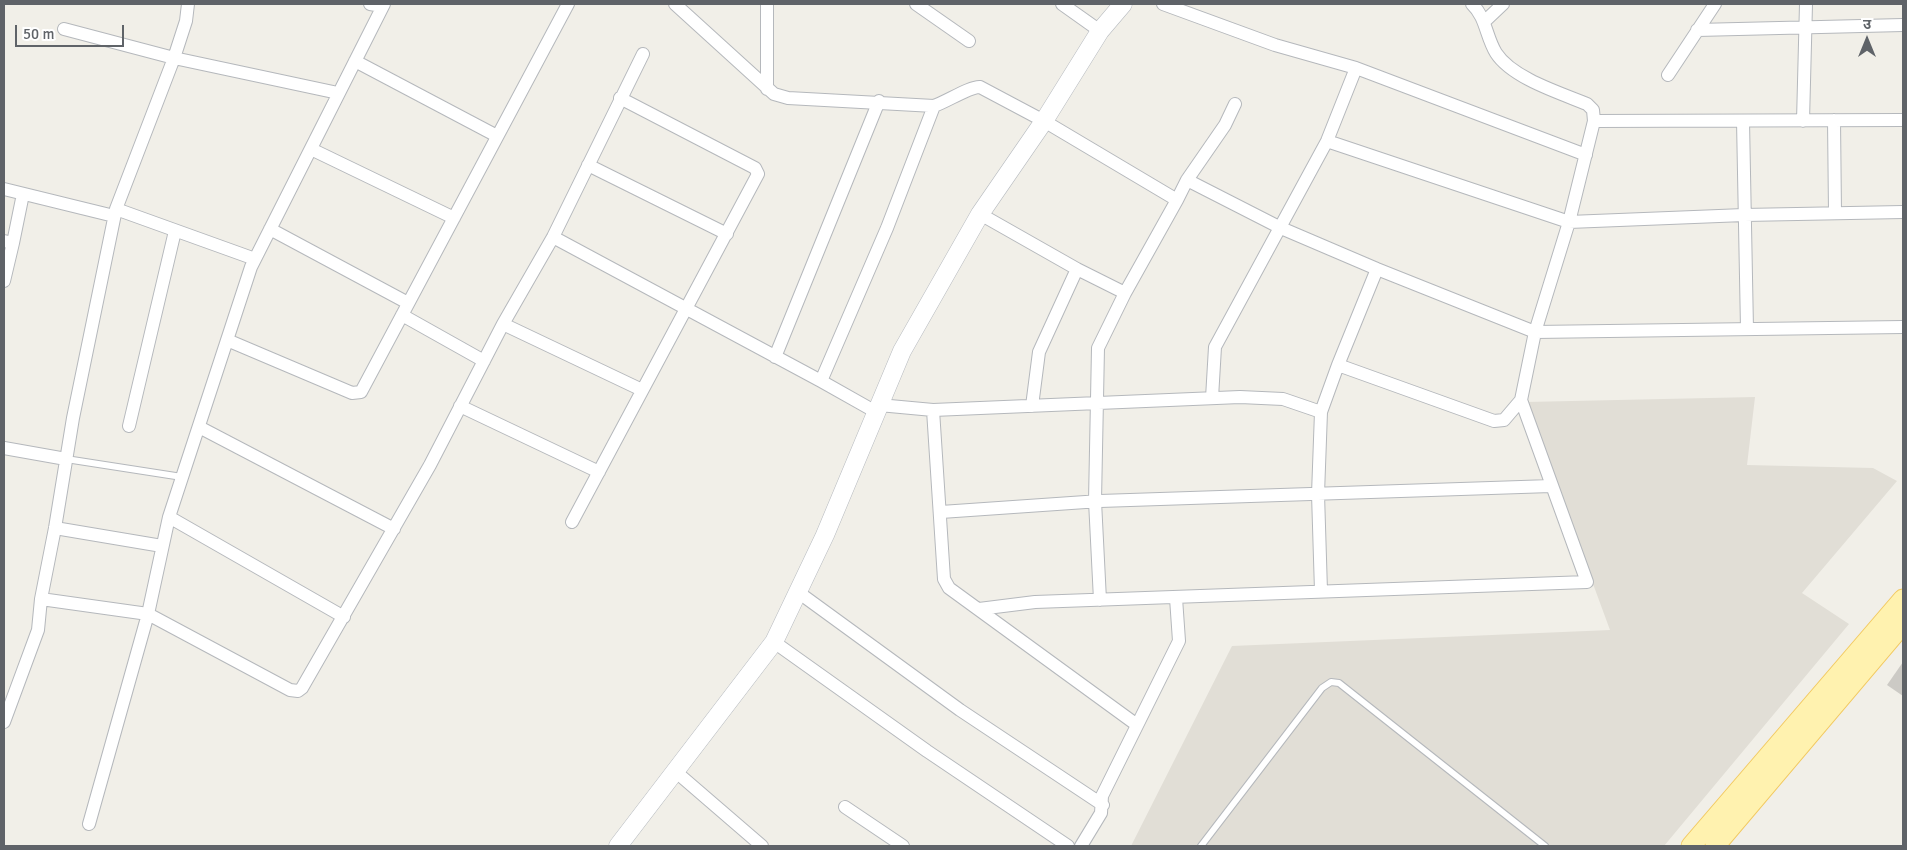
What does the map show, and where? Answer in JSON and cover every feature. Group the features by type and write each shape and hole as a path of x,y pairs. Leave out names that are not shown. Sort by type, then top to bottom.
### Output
{"main road":[{"path":"1691,846 1903,598"},
{"path":"1714,846 1901,631"}],"street":[{"path":"4,722 38,630 41,599 56,528 66,459 115,212 174,58 186,21 188,4"},
{"path":"227,340 356,394 362,392 568,4"},
{"path":"675,4 774,94 788,98 934,106 976,86 1044,120 1177,200"},
{"path":"767,4 767,89"},
{"path":"916,4 969,41"},
{"path":"1062,4 1100,31"},
{"path":"618,846 774,642 825,535 902,351 980,214 1044,120 1100,31 1123,4"},
{"path":"1163,4 1275,45 1356,68 1586,155"},
{"path":"1338,365 1494,421 1504,420 1521,400 1535,332 1570,222 1594,121 1593,110 1587,104 1536,83 1515,72 1496,53 1484,22 1472,4"},
{"path":"1484,22 1503,4"},
{"path":"1668,75 1716,4"},
{"path":"1803,120 1806,4"},
{"path":"89,824 148,614 169,517 255,260 355,61 378,5"},
{"path":"1697,30 1903,25"},
{"path":"64,29 174,58 338,93"},
{"path":"41,599 148,614 295,692 302,688 394,529 503,324 553,236 643,54"},
{"path":"355,61 497,136"},
{"path":"1212,398 1215,348 1327,141 1356,68"},
{"path":"572,522 758,178 758,171 755,168 620,98"},
{"path":"775,357 880,102"},
{"path":"1100,600 1095,501 1098,348 1125,293 1187,180 1225,125 1235,104"},
{"path":"821,381 887,228 934,106"},
{"path":"1834,120 1835,213"},
{"path":"1594,121 1903,120"},
{"path":"1743,121 1747,329"},
{"path":"1327,141 1570,222 1744,214 1903,212"},
{"path":"311,149 454,218"},
{"path":"588,165 727,234"},
{"path":"1187,180 1281,228 1535,332 1903,327"},
{"path":"4,189 115,212 255,260"},
{"path":"4,281 8,242 23,194"},
{"path":"980,214 1077,269 1125,293"},
{"path":"270,229 408,303"},
{"path":"129,426 175,231"},
{"path":"553,236 775,357 878,409 933,410 1212,398 1284,399 1321,412"},
{"path":"1032,406 1039,352 1077,269"},
{"path":"1321,591 1318,494 1321,412 1338,365 1378,269"},
{"path":"402,315 484,361"},
{"path":"503,324 642,390"},
{"path":"978,609 1035,602 1587,582 1521,400"},
{"path":"460,406 599,472"},
{"path":"933,410 944,579 949,588 1138,725"},
{"path":"199,427 394,529"},
{"path":"4,448 66,459"},
{"path":"941,512 1095,501 1551,486"},
{"path":"169,517 344,617"},
{"path":"56,528 162,546"},
{"path":"798,592 960,710 1103,805"},
{"path":"1081,846 1101,813 1103,805 1102,796 1178,641 1176,598"},
{"path":"774,642 911,740 1068,846"},
{"path":"676,771 762,846"},
{"path":"845,807 903,846"}],"lane":[{"path":"66,459 182,477"},
{"path":"1202,846 1322,688 1331,682 1339,683 1545,846"}],"shaded area":[{"path":"1755,397 1747,465 1873,468 1897,481 1802,593 1849,624 1664,846 1131,846 1232,646 1610,630 1526,402"}],"building":[{"path":"1903,662 1903,696 1887,685"}]}
